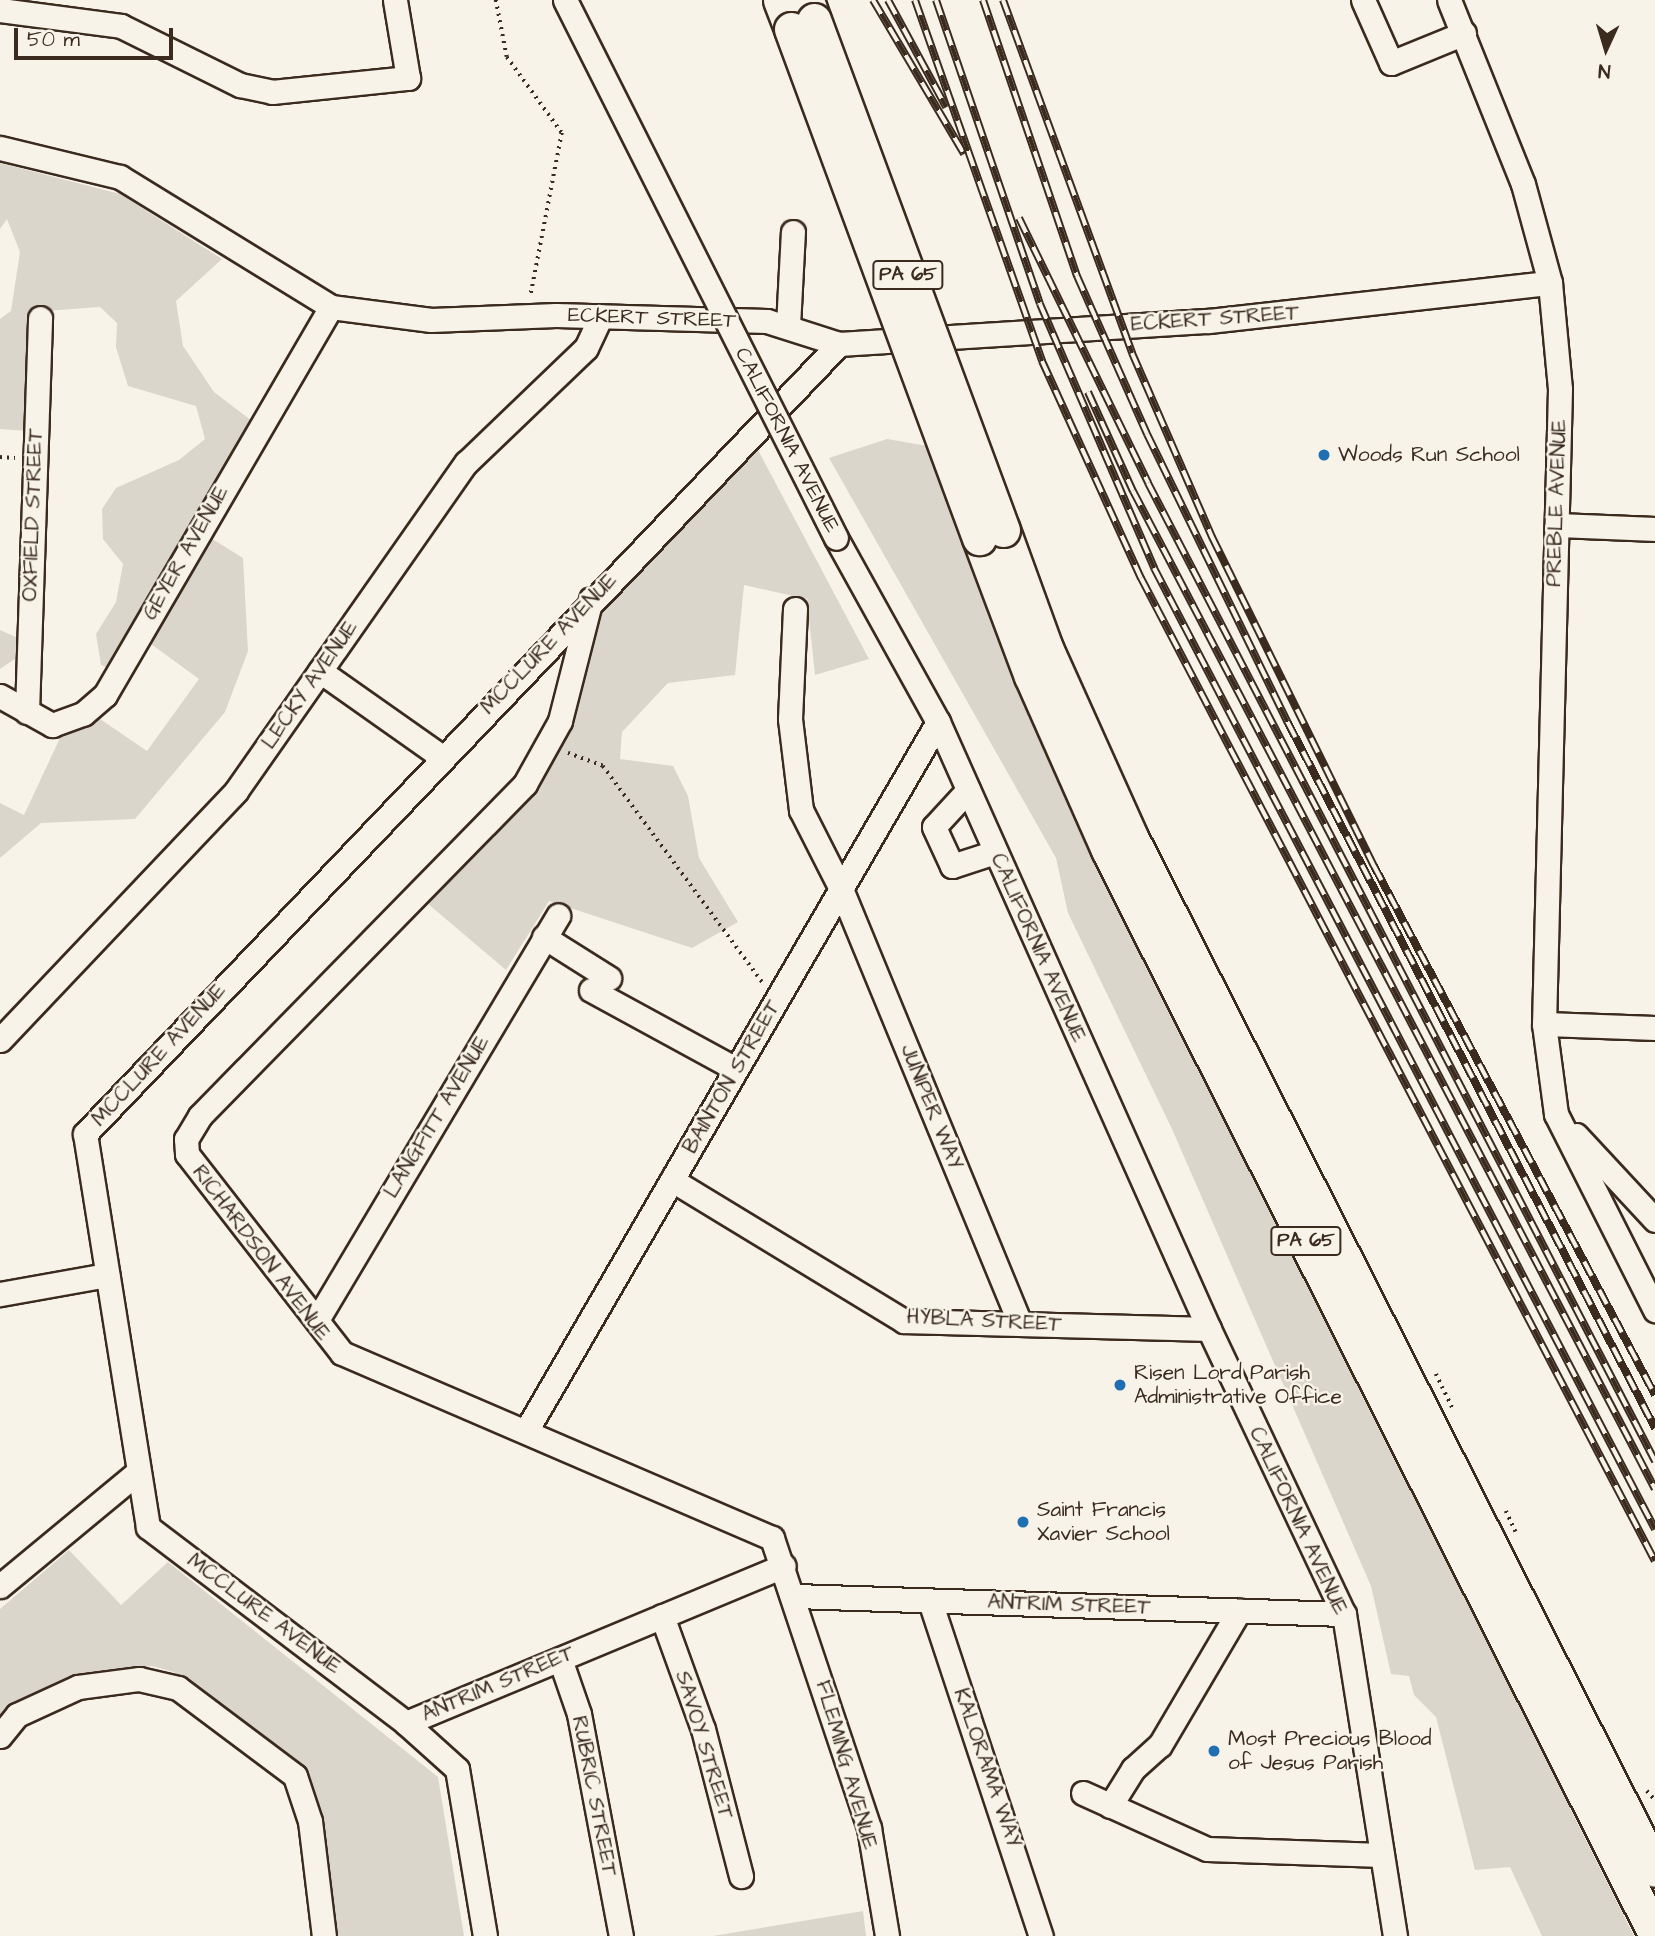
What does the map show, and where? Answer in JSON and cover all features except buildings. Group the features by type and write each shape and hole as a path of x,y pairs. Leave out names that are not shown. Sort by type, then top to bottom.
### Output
{"highway":[{"name":"PA 65","path":"798,12 1108,850 1655,1934"},
{"name":"PA 65","path":"991,534 1046,648 1131,838 1655,1870"}],"street":[{"path":"0,10 121,26 240,85 272,92 408,78 395,0"},
{"name":"CALIFORNIA AVENUE","path":"565,0 836,538 937,722 1209,1329 1344,1614 1395,1936"},
{"path":"1363,0 1391,63 1464,33"},
{"name":"PREBLE AVENUE","path":"1449,0 1510,144 1550,283 1560,389 1544,1024 1556,1114 1655,1310"},
{"name":"ECKERT STREET","path":"0,148 120,177 331,307 431,320 601,317 788,326 839,344 1209,321 1550,283"},
{"path":"788,326 793,232"},
{"name":"GEYER AVENUE","path":"0,696 27,712 61,724 105,695 331,307"},
{"name":"OXFIELD STREET","path":"27,712 40,317"},
{"name":"LECKY AVENUE","path":"0,1040 228,799 466,463 586,348 601,317"},
{"name":"MCCLURE AVENUE","path":"485,1936 457,1769 406,1723 148,1527 85,1134 591,599 839,344"},
{"path":"1557,526 1655,529"},
{"name":"RICHARDSON AVENUE","path":"591,599 549,746 475,840 189,1129 191,1162 342,1353 764,1532 784,1566 794,1596"},
{"name":"JUNIPER WAY","path":"795,609 791,765 801,810 841,889 1020,1324"},
{"path":"320,671 442,757"},
{"name":"BAINTON STREET","path":"526,1431 937,722"},
{"path":"968,790 933,823 945,852 952,866 995,852"},
{"name":"LANGFITT AVENUE","path":"317,1320 558,915"},
{"path":"544,937 600,984 736,1069"},
{"path":"1544,1024 1655,1028"},
{"path":"1556,1114 1655,1220 1619,1237"},
{"name":"HYBLA STREET","path":"672,1180 904,1321 1209,1329"},
{"path":"0,1294 107,1275"},
{"path":"0,1586 138,1472"},
{"name":"ANTRIM STREET","path":"406,1723 784,1566"},
{"name":"ANTRIM STREET","path":"794,1596 1344,1614"},
{"name":"FLEMING AVENUE","path":"794,1596 869,1828 887,1936"},
{"name":"KALORAMA WAY","path":"930,1601 1041,1936"},
{"path":"1110,1806 1133,1769 1160,1745 1240,1611"},
{"name":"SAVOY STREET","path":"662,1616 703,1729 741,1876"},
{"name":"RUBRIC STREET","path":"560,1658 579,1714 621,1936"},
{"path":"0,1735 17,1715 78,1687 139,1679 178,1688 295,1776 310,1821 324,1936"},
{"path":"1083,1793 1207,1849 1382,1855"}],"path":[{"path":"496,0 507,57 562,133 530,303"},
{"path":"549,746 603,766 766,988"}],"shaded area":[{"path":"0,163 120,194 222,259 176,301 183,346 214,392 252,421 193,527 243,558 248,651 225,712 135,819 41,823 0,858 0,803 24,815 60,738 100,719 147,751 199,679 151,644 131,677 101,665 96,634 116,602 123,564 103,539 102,509 116,488 179,460 205,439 196,406 128,386 116,347 117,323 100,307 31,312 27,431 0,429 0,319 11,311 20,252 7,219 0,229"},
{"path":"887,439 928,446 1071,810 1634,1936 1542,1936 1510,1867 1475,1870 1436,1717 1414,1695 1409,1676 1391,1674 1371,1586 1172,1129 1068,913 1056,858 829,458"},
{"path":"758,450 869,659 815,675 807,599 744,585 735,675 668,683 622,732 620,759 673,766 688,796 699,858 738,922 692,948 549,901 506,970 427,903 547,768 570,719 595,616"},
{"path":"0,630 27,642 25,652 0,669"},
{"path":"69,1550 121,1605 168,1562 438,1777 464,1936 332,1936 306,1781 293,1759 174,1672 152,1666 81,1674 41,1691 0,1721 0,1609"},
{"path":"863,1911 866,1936 713,1936"}],"railway":[{"path":"873,0 964,154"},
{"path":"888,0 946,107"},
{"path":"915,0 1042,361 1141,578 1655,1561"},
{"path":"936,0 1040,304 1154,568 1655,1529"},
{"path":"983,0 1077,276 1147,434 1288,723 1655,1428"},
{"path":"1003,0 1132,353 1212,537 1374,866 1655,1395"},
{"path":"1019,218 1148,483 1655,1461"},
{"path":"1088,392 1133,491 1655,1489"}],"place":[{"name":"Woods Run School","path":"1324,455"},
{"name":"Risen Lord Parish Administrative Office","path":"1120,1385"},
{"name":"Saint Francis Xavier School","path":"1023,1522"},
{"name":"Most Precious Blood of Jesus Parish","path":"1214,1751"}]}
